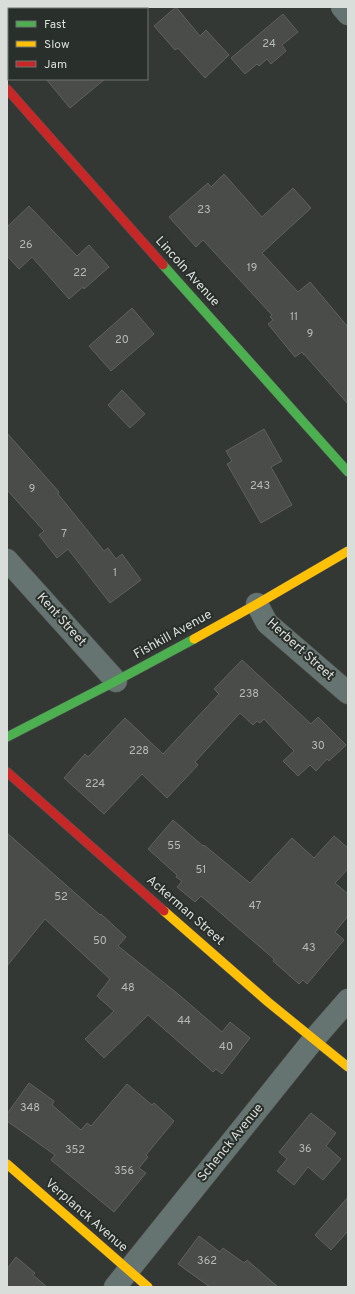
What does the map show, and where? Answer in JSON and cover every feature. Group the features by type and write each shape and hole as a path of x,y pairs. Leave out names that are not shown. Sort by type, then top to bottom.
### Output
{"street":[{"path":"342,7 348,14"},
{"name":"Lincoln Avenue","path":"7,89 348,472"},
{"name":"Fishkill Avenue","path":"7,737 116,681 257,604 348,550"},
{"name":"Kent Street","path":"7,560 116,681"},
{"name":"Herbert Street","path":"257,604 267,623 348,693"},
{"name":"Ackerman Street","path":"7,772 262,996 348,1067"},
{"name":"Schenck Avenue","path":"115,1287 314,1039 348,1000"},
{"name":"Verplanck Avenue","path":"7,1164 148,1287"}],"building":[{"path":"176,7 200,36 206,30 229,55 205,78 178,48 175,50 154,26"},
{"path":"283,14 298,32 282,45 286,51 271,64 267,59 259,66 257,64 245,74 231,58"},
{"path":"47,80 104,80 70,108"},
{"path":"224,174 262,217 293,188 311,208 262,253 298,292 310,282 348,327 348,404 302,352 295,357 268,324 273,320 270,317 272,315 203,240 196,247 169,217 208,183 211,187"},
{"path":"29,206 77,256 89,245 109,267 84,289 83,287 69,299 32,257 19,269 7,256 7,227"},
{"path":"132,308 154,334 111,371 89,346"},
{"path":"122,390 145,414 130,428 108,405"},
{"path":"264,429 282,461 271,467 292,505 261,523 227,464 232,461 226,451"},
{"path":"7,433 59,492 58,494 104,551 108,548 116,559 122,554 141,580 110,603 68,549 57,558 39,535 44,531 7,490"},
{"path":"242,660 311,724 318,717 346,745 329,761 327,759 316,771 310,765 298,776 283,761 294,751 264,719 260,723 257,721 253,725 240,713 195,762 198,765 167,798 142,774 104,814 64,778 85,754 88,757 125,718 163,754 219,694 214,689"},
{"path":"173,820 250,883 292,838 314,858 334,836 348,848 348,869 335,883 348,894 348,916 335,932 344,940 307,984 303,980 299,984 273,961 274,959 201,896 195,902 177,887 182,881 148,849"},
{"path":"7,833 126,937 118,946 178,994 222,1032 230,1022 250,1038 222,1074 216,1069 213,1072 148,1015 104,1058 85,1039 114,1011 97,996 110,979 45,919 7,966"},
{"path":"29,1083 54,1101 52,1105 81,1130 87,1123 91,1126 127,1084 152,1105 154,1103 174,1121 146,1155 148,1157 139,1168 146,1173 114,1212 51,1160 55,1155 7,1121 7,1114"},
{"path":"311,1113 336,1133 326,1146 341,1159 323,1180 308,1167 294,1185 277,1171 287,1159 279,1152"},
{"path":"348,1197 348,1231 331,1250 315,1235"},
{"path":"199,1236 220,1252 223,1248 244,1263 247,1260 278,1287 210,1287 178,1264"},
{"path":"16,1257 35,1273 33,1275 47,1287 7,1287 7,1269"}],"traffic: fast":[{"path":"163,265 348,472"},
{"path":"7,737 194,639"}],"traffic: slow":[{"path":"194,639 348,551"},
{"path":"164,911 268,1002 348,1067"},
{"path":"7,1164 148,1287"}],"traffic: jam":[{"path":"7,89 163,265"},
{"path":"7,772 164,911"}]}
